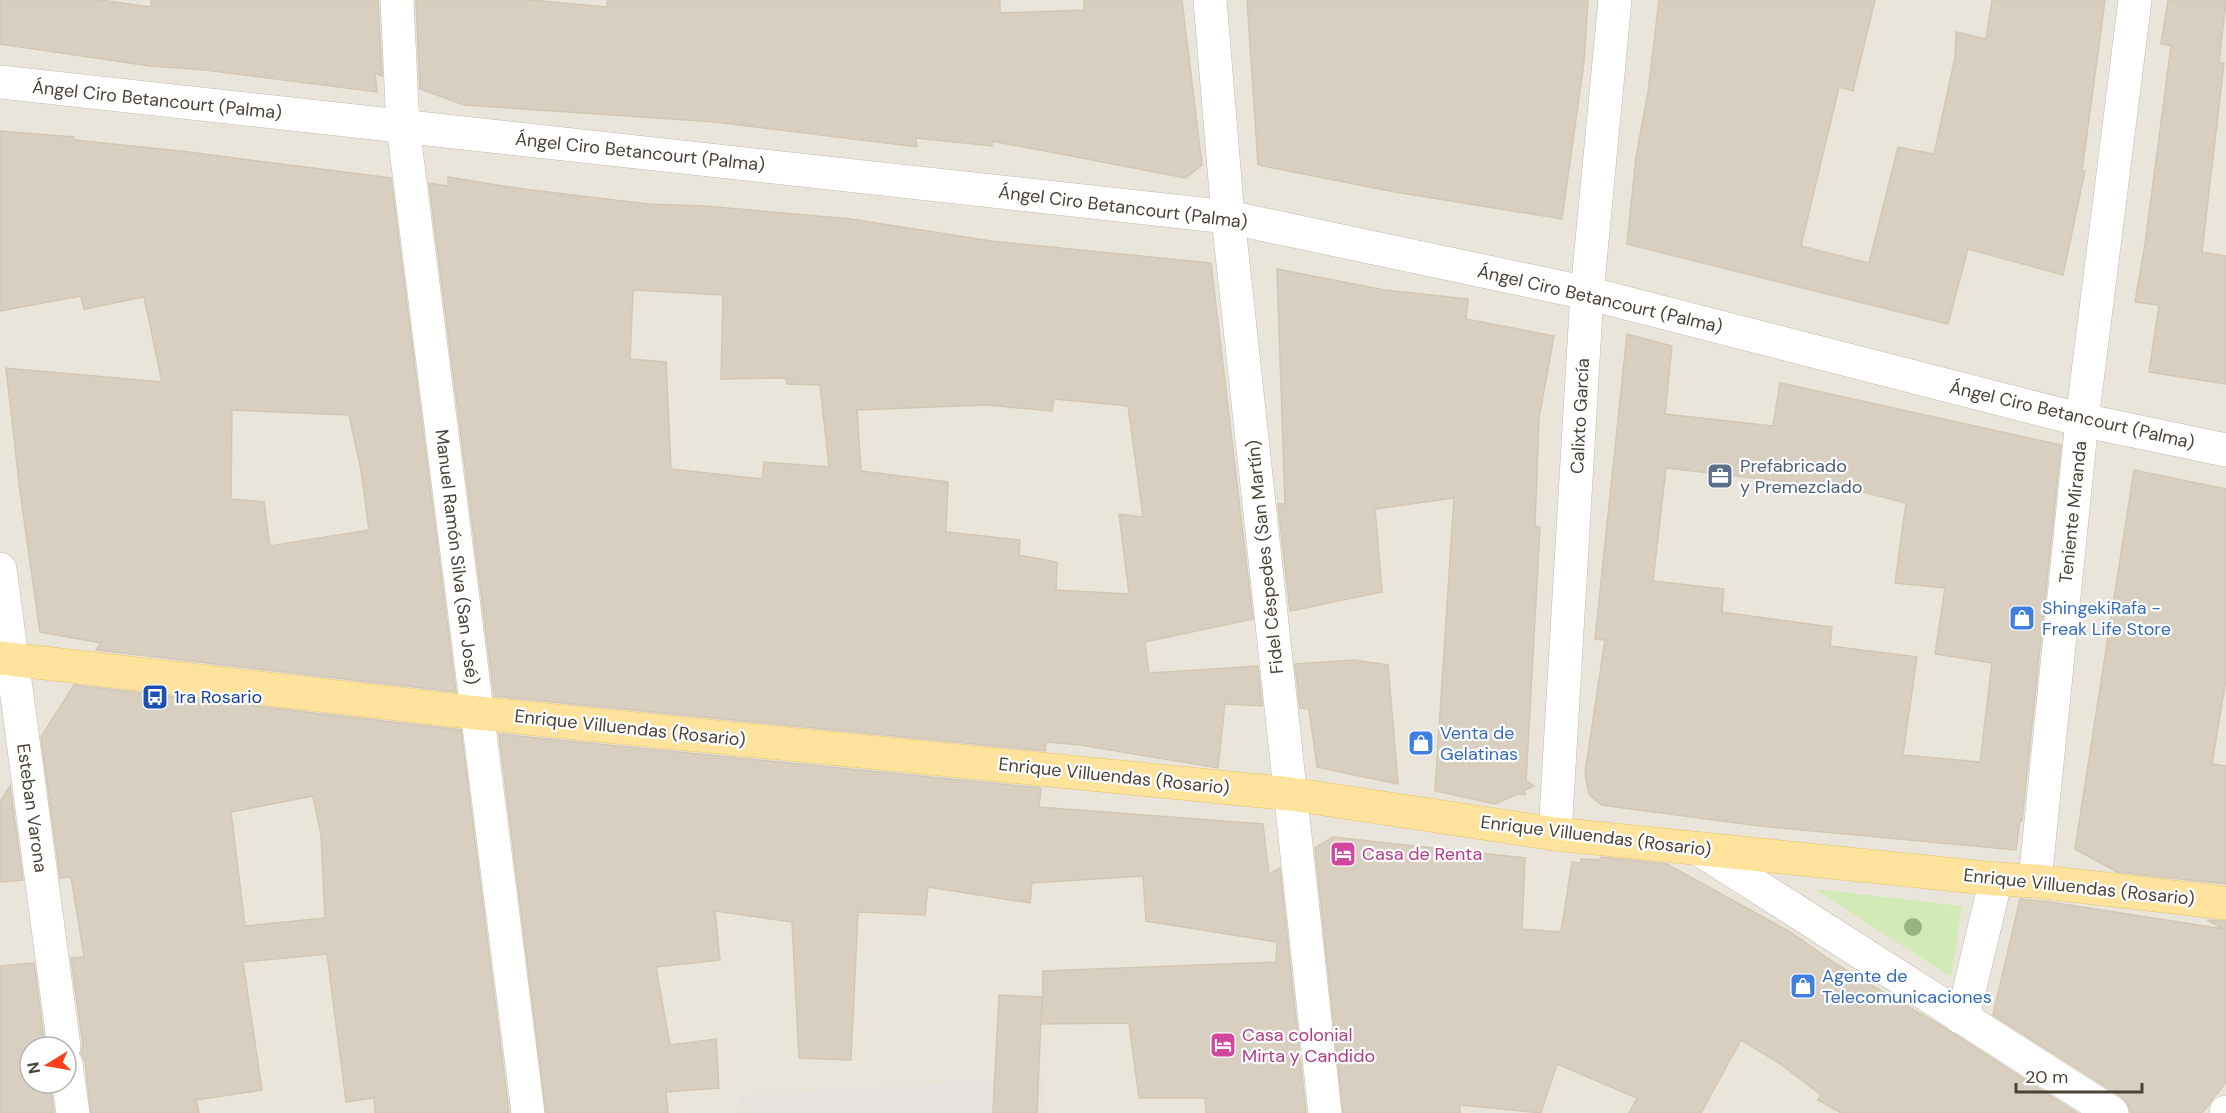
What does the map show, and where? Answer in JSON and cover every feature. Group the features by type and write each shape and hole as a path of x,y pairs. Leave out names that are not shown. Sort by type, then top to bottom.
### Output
{"main road":[{"name":"Enrique Villuendas (Rosario)","path":"6,659 477,713 1291,794 1555,834 1996,879 2035,881 2226,903"}],"street":[{"name":"Manuel Ramón Silva (San José)","path":"397,0 404,126 528,1113"},
{"name":"Fidel Céspedes (San Martín)","path":"1210,0 1228,217 1325,1113"},
{"name":"Calixto García","path":"1555,834 1587,293 1615,0"},
{"name":"Teniente Miranda","path":"2035,881 2082,420 2134,0"},
{"name":"Ángel Ciro Betancourt (Palma)","path":"0,82 1228,217 1587,293 2082,420 2226,450"},
{"name":"Esteban Varona","path":"0,569 6,659 62,1035"},
{"path":"1699,849 2112,1113"},
{"path":"1960,1017 1966,1004 1996,879"},
{"path":"70,1095 73,1113"}],"shaded area":[{"path":"0,0 2226,0 2226,1113 0,1113"},
{"path":"1045,1077 1041,1113 743,1113 741,1096"}],"green space":[{"path":"1815,889 1962,906 1951,977"}],"building":[{"path":"0,0 101,0 151,7 151,0 378,0 382,76 375,73 377,92 205,70 150,66 0,44"},
{"path":"416,0 531,0 607,7 607,0 1000,0 1000,13 1084,10 1084,0 1182,0 1202,165 1186,178 992,141 992,146 916,138 917,147 715,122 464,105 420,89"},
{"path":"1247,0 1588,0 1584,62 1562,219 1395,192 1258,165"},
{"path":"1659,0 1875,0 1853,91 1839,87 1801,246 1869,263 1898,147 1934,154 1955,58 1956,32 1986,39 1992,0 2105,0 2082,171 2085,171 2063,275 1968,249 1948,324 1627,244 1636,157 1648,92"},
{"path":"2168,0 2226,0 2219,63 2224,63 2202,252 2226,256 2226,384 2149,372 2159,305 2135,302 2145,244 2171,46 2161,44"},
{"path":"0,131 74,137 74,140 181,151 391,178 456,692 96,650 101,643 40,632 20,491 6,368 162,382 144,297 84,309 81,296 0,311","holes":["232,410 349,415 361,470 369,530 270,546 264,502 231,499"]},
{"path":"448,177 523,189 648,204 705,206 851,219 991,241 1211,263 1253,619 1145,642 1149,673 1258,666 1262,706 1225,704 1218,768 1081,745 1046,742 1045,751 494,696 429,183 448,186","holes":["633,290 723,295 721,379 786,378 787,384 820,385 829,467 764,462 762,479 671,469 666,362 630,359","1054,399 1128,406 1143,517 1119,514 1129,594 1056,590 1057,562 1019,555 1020,540 946,532 948,482 861,471 857,410 986,405 1052,411"]},
{"path":"1277,269 1385,290 1468,299 1466,319 1554,336 1539,418 1535,526 1540,527 1526,781 1534,786 1525,790 1525,795 1518,794 1495,804 1435,791 1454,498 1375,509 1382,592 1290,611 1278,504 1285,504"},
{"path":"1627,334 1672,346 1665,414 1773,426 1780,383 2061,445 2022,821 2020,820 2016,850 1760,826 1601,805 1589,794 1585,773 1605,640 1595,639","holes":["1666,468 1851,489 1906,503 1895,583 1945,588 1935,654 1992,663 1980,762 1903,755 1917,657 1830,646 1832,627 1722,612 1724,589 1653,581"]},
{"path":"2134,470 2226,489 2226,679 2212,764 2226,766 2226,884 2117,872 2075,849"},
{"path":"1354,660 1388,665 1398,784 1317,767 1309,709 1300,708 1295,664"},
{"path":"74,685 461,730 509,1113 375,1113 374,1098 346,1102 327,954 243,962 262,1090 196,1100 199,1113 91,1113 85,1061 81,1054 83,1045 71,958 84,957 71,877 60,878 41,737","holes":["313,796 321,835 325,918 245,926 231,812"]},
{"path":"499,734 1041,788 1039,807 1263,824 1269,874 1280,868 1306,1113 1206,1113 1205,1098 1139,1098 1129,1023 1042,1024 1043,971 1276,962 1277,942 1146,921 1143,876 1032,883 1030,903 928,887 925,915 858,912 851,1060 799,1058 792,922 715,911 720,960 656,967 670,1045 716,1039 719,1088 666,1092 668,1113 546,1113"},
{"path":"10,786 23,880 0,882 0,802"},
{"path":"1333,837 1525,858 1522,929 1561,932 1572,862 1581,863 1581,859 1600,860 1601,857 1667,864 1790,932 1839,966 1943,1027 2077,1113 1841,1113 1818,1100 1821,1095 1779,1063 1741,1040 1701,1113 1629,1113 1637,1098 1557,1064 1541,1113 1460,1105 1460,1113 1343,1113 1315,848"},
{"path":"2020,899 2224,929 2207,920 2226,921 2226,1082 2202,1113 2131,1113 2122,1097 1993,1015"},
{"path":"34,963 43,1035 18,1035 18,1095 52,1095 54,1113 0,1113 0,966"},
{"path":"999,995 1042,997 1037,1113 993,1113"}],"place":[{"name":"Prefabricado y Premezclado","path":"1720,476"},
{"name":"ShingekiRafa - Freak Life Store","path":"2022,618"},
{"name":"1ra Rosario","path":"155,697"},
{"name":"Venta de Gelatinas","path":"1421,743"},
{"name":"Casa de Renta","path":"1343,854"},
{"name":"Agente de Telecomunicaciones","path":"1803,986"},
{"name":"Casa colonial Mirta y Candido","path":"1223,1045"}]}
